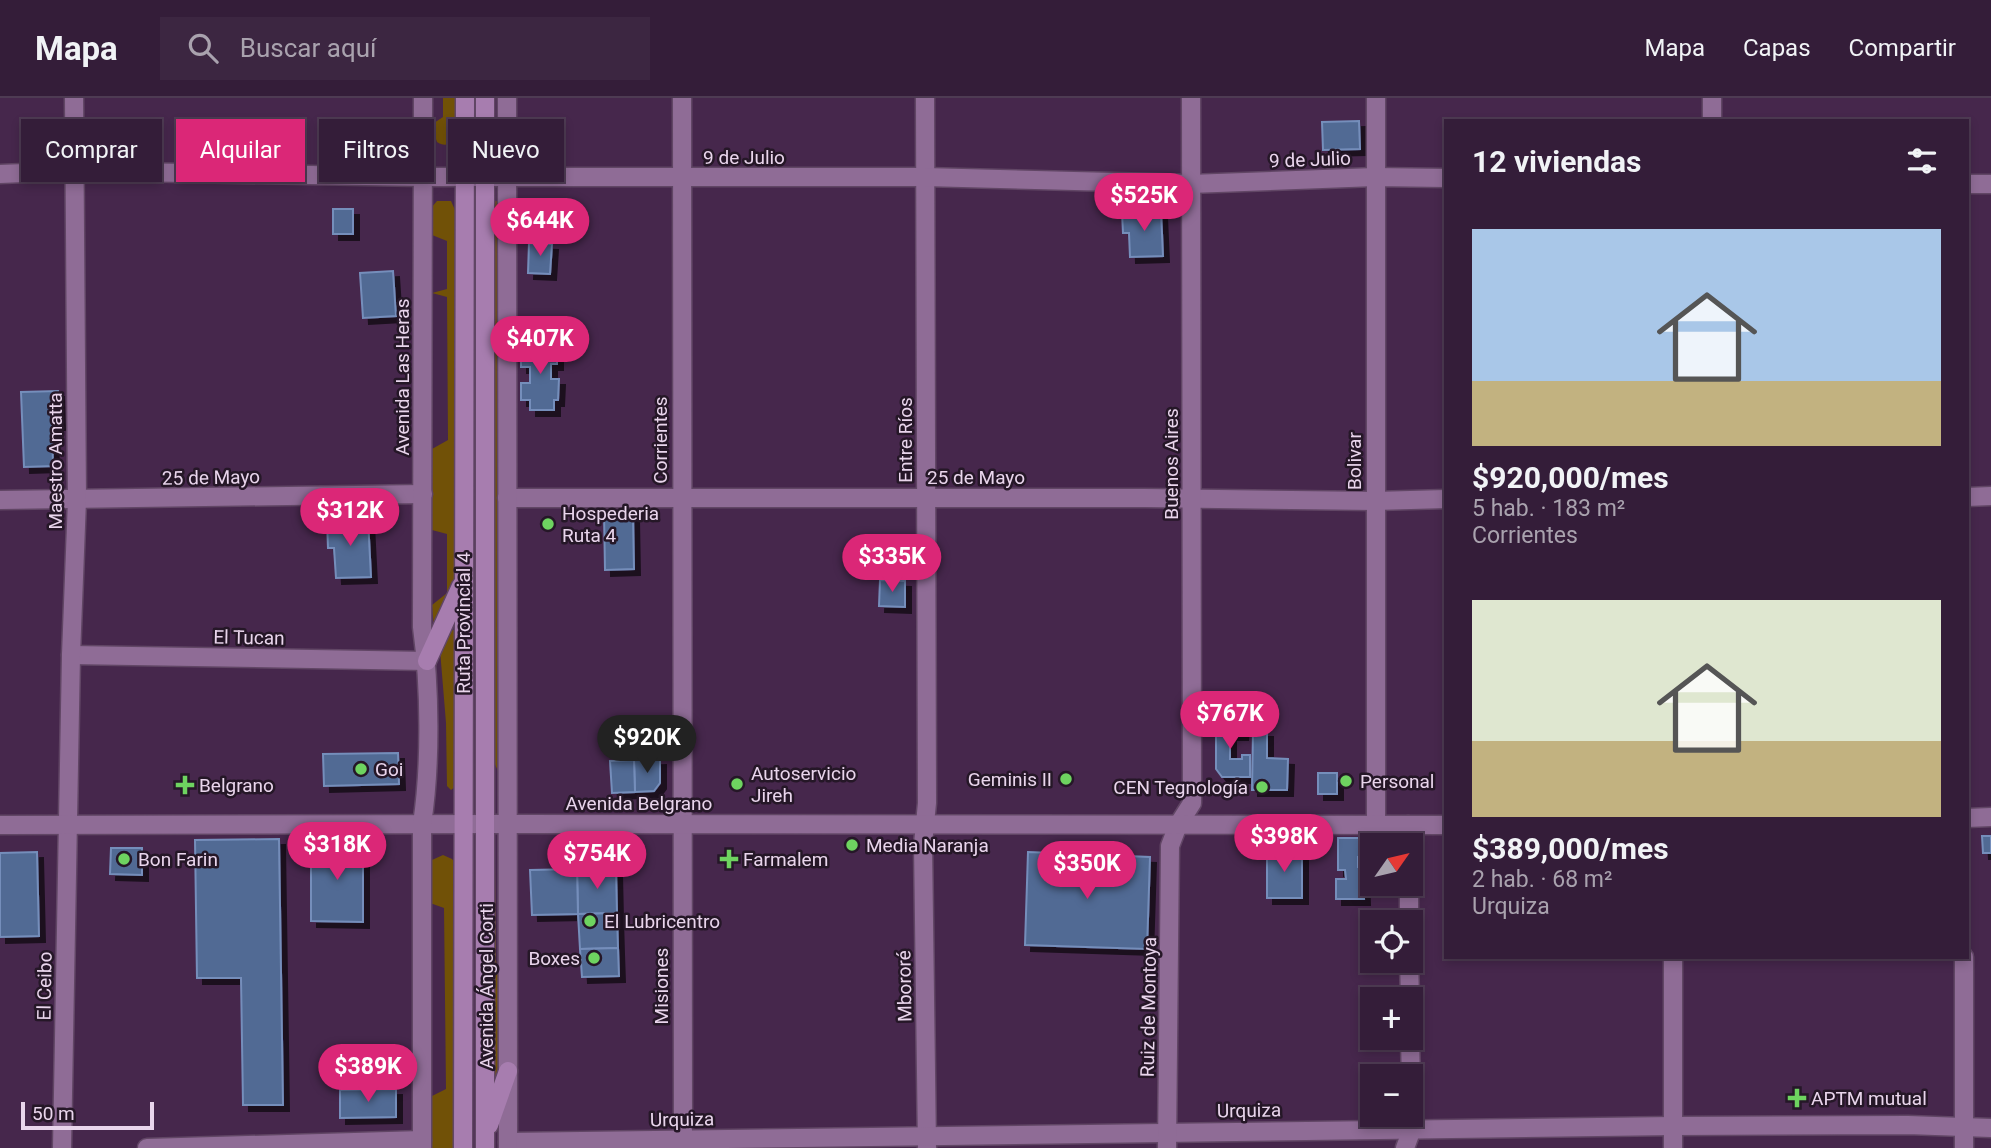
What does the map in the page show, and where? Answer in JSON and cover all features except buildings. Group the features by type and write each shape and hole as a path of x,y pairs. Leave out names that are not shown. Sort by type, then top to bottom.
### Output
{"main road":[{"name":"Ruta Provincial 4","path":"464,98 464,119"},
{"name":"Ruta Provincial 4","path":"485,98 485,119"},
{"name":"Ruta Provincial 4","path":"463,1148 464,182"},
{"name":"Ruta Provincial 4","path":"484,182 485,1143"},
{"path":"427,660 464,580"},
{"path":"485,1143 508,1071"}],"street":[{"name":"Maestro Amatta","path":"74,98 74,119"},
{"name":"Avenida Las Heras","path":"422,98 422,119"},
{"path":"507,98 507,119"},
{"name":"Corrientes","path":"681,825 682,98"},
{"name":"Entre Ríos","path":"924,824 927,803 925,98"},
{"name":"Buenos Aires","path":"1178,825 1192,803 1191,98"},
{"name":"Bolivar","path":"1376,98 1376,824"},
{"path":"1712,98 1712,119"},
{"name":"9 de Julio","path":"162,172 319,175"},
{"name":"9 de Julio","path":"0,174 21,173"},
{"name":"9 de Julio","path":"564,177 925,177 1190,184 1375,177 1444,178"},
{"name":"Maestro Amatta","path":"67,824 77,500 73,182"},
{"name":"Avenida Las Heras","path":"422,182 422,627 427,660 426,794 422,824"},
{"path":"506,824 507,182"},
{"path":"1969,184 1991,184"},
{"name":"25 de Mayo","path":"0,500 423,494"},
{"path":"1969,496 1991,496"},
{"name":"25 de Mayo","path":"507,498 1444,499"},
{"name":"El Tucan","path":"71,655 427,660"},
{"path":"1969,818 1991,817"},
{"name":"El Ceibo","path":"62,1148 67,824"},
{"path":"147,1148 422,1144 422,824"},
{"name":"Avenida Ángel Corti","path":"506,824 508,1145"},
{"name":"Mbororé","path":"924,824 927,1141"},
{"name":"Avenida Belgrano","path":"0,825 1444,825"},
{"name":"Misiones","path":"681,825 683,1144"},
{"name":"Ruiz de Montoya","path":"1167,1140 1170,846 1178,825"},
{"path":"1408,825 1408,833"},
{"path":"1673,959 1673,1148"},
{"path":"1964,959 1964,1148"},
{"path":"1405,1148 1412,1129 1410,1050"},
{"name":"Urquiza","path":"508,1145 1167,1140 1412,1129 1673,1126 1908,1125 1991,1128"}],"shaded area":[{"path":"443,98 457,98 456,119 448,119 448,144 445,145 437,142 434,133 434,123 443,117"},
{"path":"437,201 451,201 455,210 456,588 434,628 432,605 447,593 447,534 432,530 432,449 448,440 447,297 432,293 447,289 447,241 432,235 431,208"},
{"path":"493,202 499,202 500,776 492,757"},
{"path":"454,630 456,786 451,790 447,786 446,723 440,650 449,631"},
{"path":"443,855 456,864 457,1148 431,1148 432,1096 446,1089 444,908 430,903 429,865 432,860"},
{"path":"493,861 503,1073 493,1089"}],"place":[{"name":"Hospederia Ruta 4","path":"548,524"},
{"name":"Goi","path":"361,769"},
{"name":"Geminis II","path":"1066,779"},
{"name":"Personal","path":"1346,781"},
{"name":"Autoservicio Jireh","path":"737,784"},
{"name":"Belgrano","path":"185,785"},
{"name":"CEN Tegnología","path":"1262,787"},
{"name":"Media Naranja","path":"852,845"},
{"name":"Bon Farin","path":"124,859"},
{"name":"Farmalem","path":"729,859"},
{"name":"El Lubricentro","path":"590,921"},
{"name":"Boxes","path":"594,958"},
{"name":"APTM mutual","path":"1797,1098"}]}
